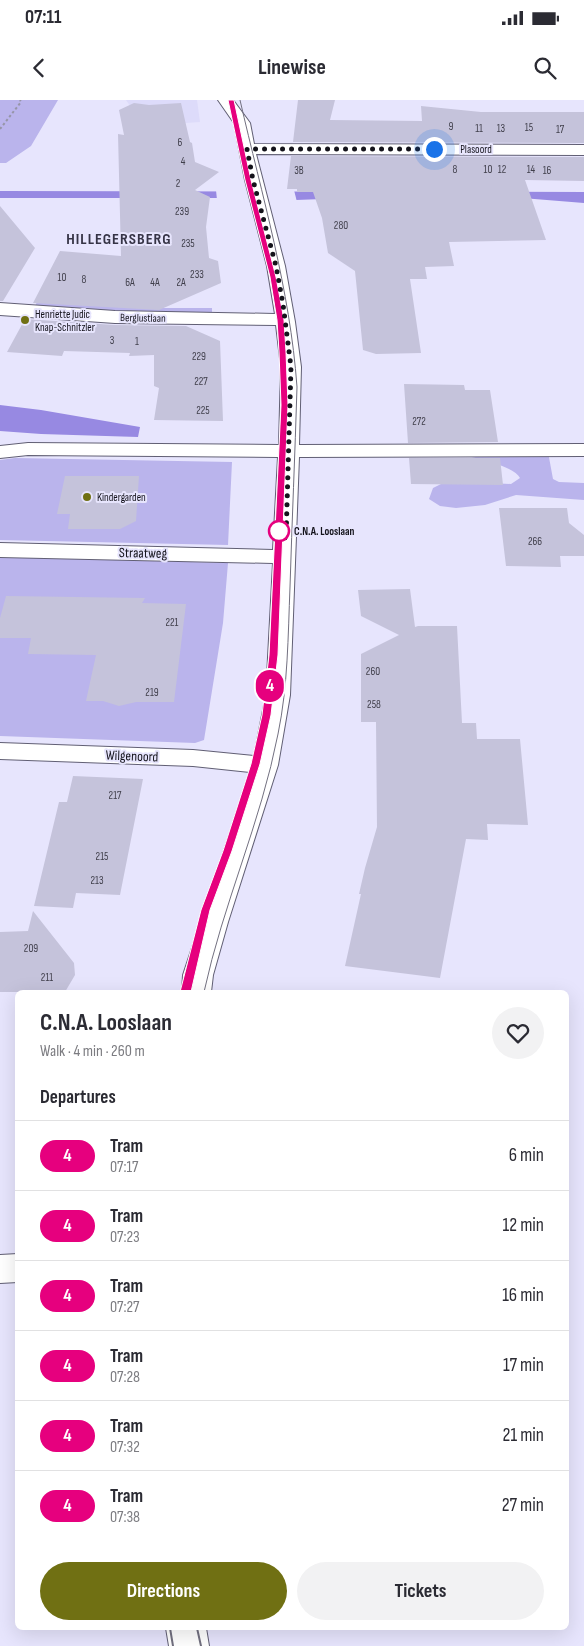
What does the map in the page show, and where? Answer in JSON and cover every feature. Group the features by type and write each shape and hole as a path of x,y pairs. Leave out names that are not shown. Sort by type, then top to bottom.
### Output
{"street":[{"path":"225,100 242,123"},
{"path":"196,990 198,975 214,922 265,765 278,695 285,557 291,367 276,266 256,191 242,123 248,106"},
{"name":"Plasoord","path":"247,149 584,150"},
{"name":"Berglustlaan","path":"0,295 151,304 278,306 284,313 280,320 115,317 0,309"},
{"path":"0,452 28,449 289,451 584,450"},
{"name":"Straatweg","path":"0,550 285,557"},
{"name":"Wilgenoord","path":"0,751 193,758 265,765"},
{"path":"0,1269 15,1268"},
{"path":"186,1630 188,1646"}],"path":[{"path":"0,129 21,102 20,100"}],"shaded area":[{"path":"0,100 58,100 31,146 6,163 0,163"},
{"path":"126,100 197,100 200,122 144,126"},
{"path":"0,191 584,192 584,203 522,198 376,197 296,200 295,198 0,198"},
{"path":"37,302 156,308 212,308 212,314 154,314 34,308"},
{"path":"0,405 140,427 138,437 0,431"},
{"path":"442,450 548,452 553,479 559,482 584,483 584,500 516,495 485,505 456,508 440,506 429,499 433,488 447,481 511,484 520,478 507,468 496,464"},
{"path":"15,458 232,462 228,545 0,540 0,460"},
{"path":"0,557 228,563 223,623 204,740 195,743 0,736"}],"pier":[{"path":"216,190 294,190 297,202 294,200 217,200"}],"building":[{"path":"298,100 335,100 330,120 422,121 421,106 481,112 584,112 584,143 293,142"},
{"path":"134,103 149,105 181,103 195,162 219,172 195,190 210,197 206,227 209,258 218,261 221,283 159,310 33,303 60,251 121,256 118,134 124,135 119,110"},
{"path":"291,156 584,157 584,181 525,180 546,240 449,242 454,266 425,267 427,279 410,279 421,353 376,354 363,350 355,271 328,253 322,218 313,192 297,192 297,189 287,189"},
{"path":"0,206 35,248 3,301 0,301"},
{"path":"25,319 115,325 186,326 220,341 223,421 154,420 159,388 154,386 154,355 129,356 130,353 64,351 62,356 7,352"},
{"path":"404,384 464,385 465,390 490,390 498,442 408,443"},
{"path":"409,458 500,458 503,485 411,484"},
{"path":"65,476 139,476 136,521 120,529 68,529 70,514 57,514"},
{"path":"499,508 567,508 569,523 584,535 584,556 560,556 561,567 506,566"},
{"path":"410,589 415,627 457,626 462,723 476,723 477,739 520,739 528,825 487,824 488,840 466,839 440,978 345,966 361,894 359,894 377,827 376,722 361,722 361,654 399,635 361,616 358,590"},
{"path":"6,596 145,598 142,603 186,604 174,702 136,702 119,706 103,701 86,701 96,655 28,654 31,638 0,638 0,618"},
{"path":"73,776 143,779 120,895 76,893 73,908 34,906 59,802 67,802"},
{"path":"33,911 74,963 75,975 66,990 15,990 15,992 0,992 0,932 28,931"}],"tram line":[{"path":"186,990 204,922 249,786 266,716 272,676 284,438 285,378 283,349 276,291 231,100"},
{"name":"4","path":"185,990 206,910 228,851 256,764 267,715 274,655 284,405 283,352 273,277 248,180 231,100"},
{"path":"204,990 221,927 271,767 281,716 288,642 297,387 282,278 240,100"},
{"path":"170,1630 173,1646"},
{"path":"197,1630 201,1646"}],"place":[{"name":"Henriette Judic Knap-Schnitzler","path":"25,320"},
{"name":"Kindergarden","path":"87,497"},
{"name":"C.N.A. Looslaan","path":"279,531"}],"district":[{"name":"HILLEGERSBERG","path":"119,239"}],"route":[{"path":"279,531 286,539 291,367 286,322 276,266 253,180 247,149 434,149"}]}
